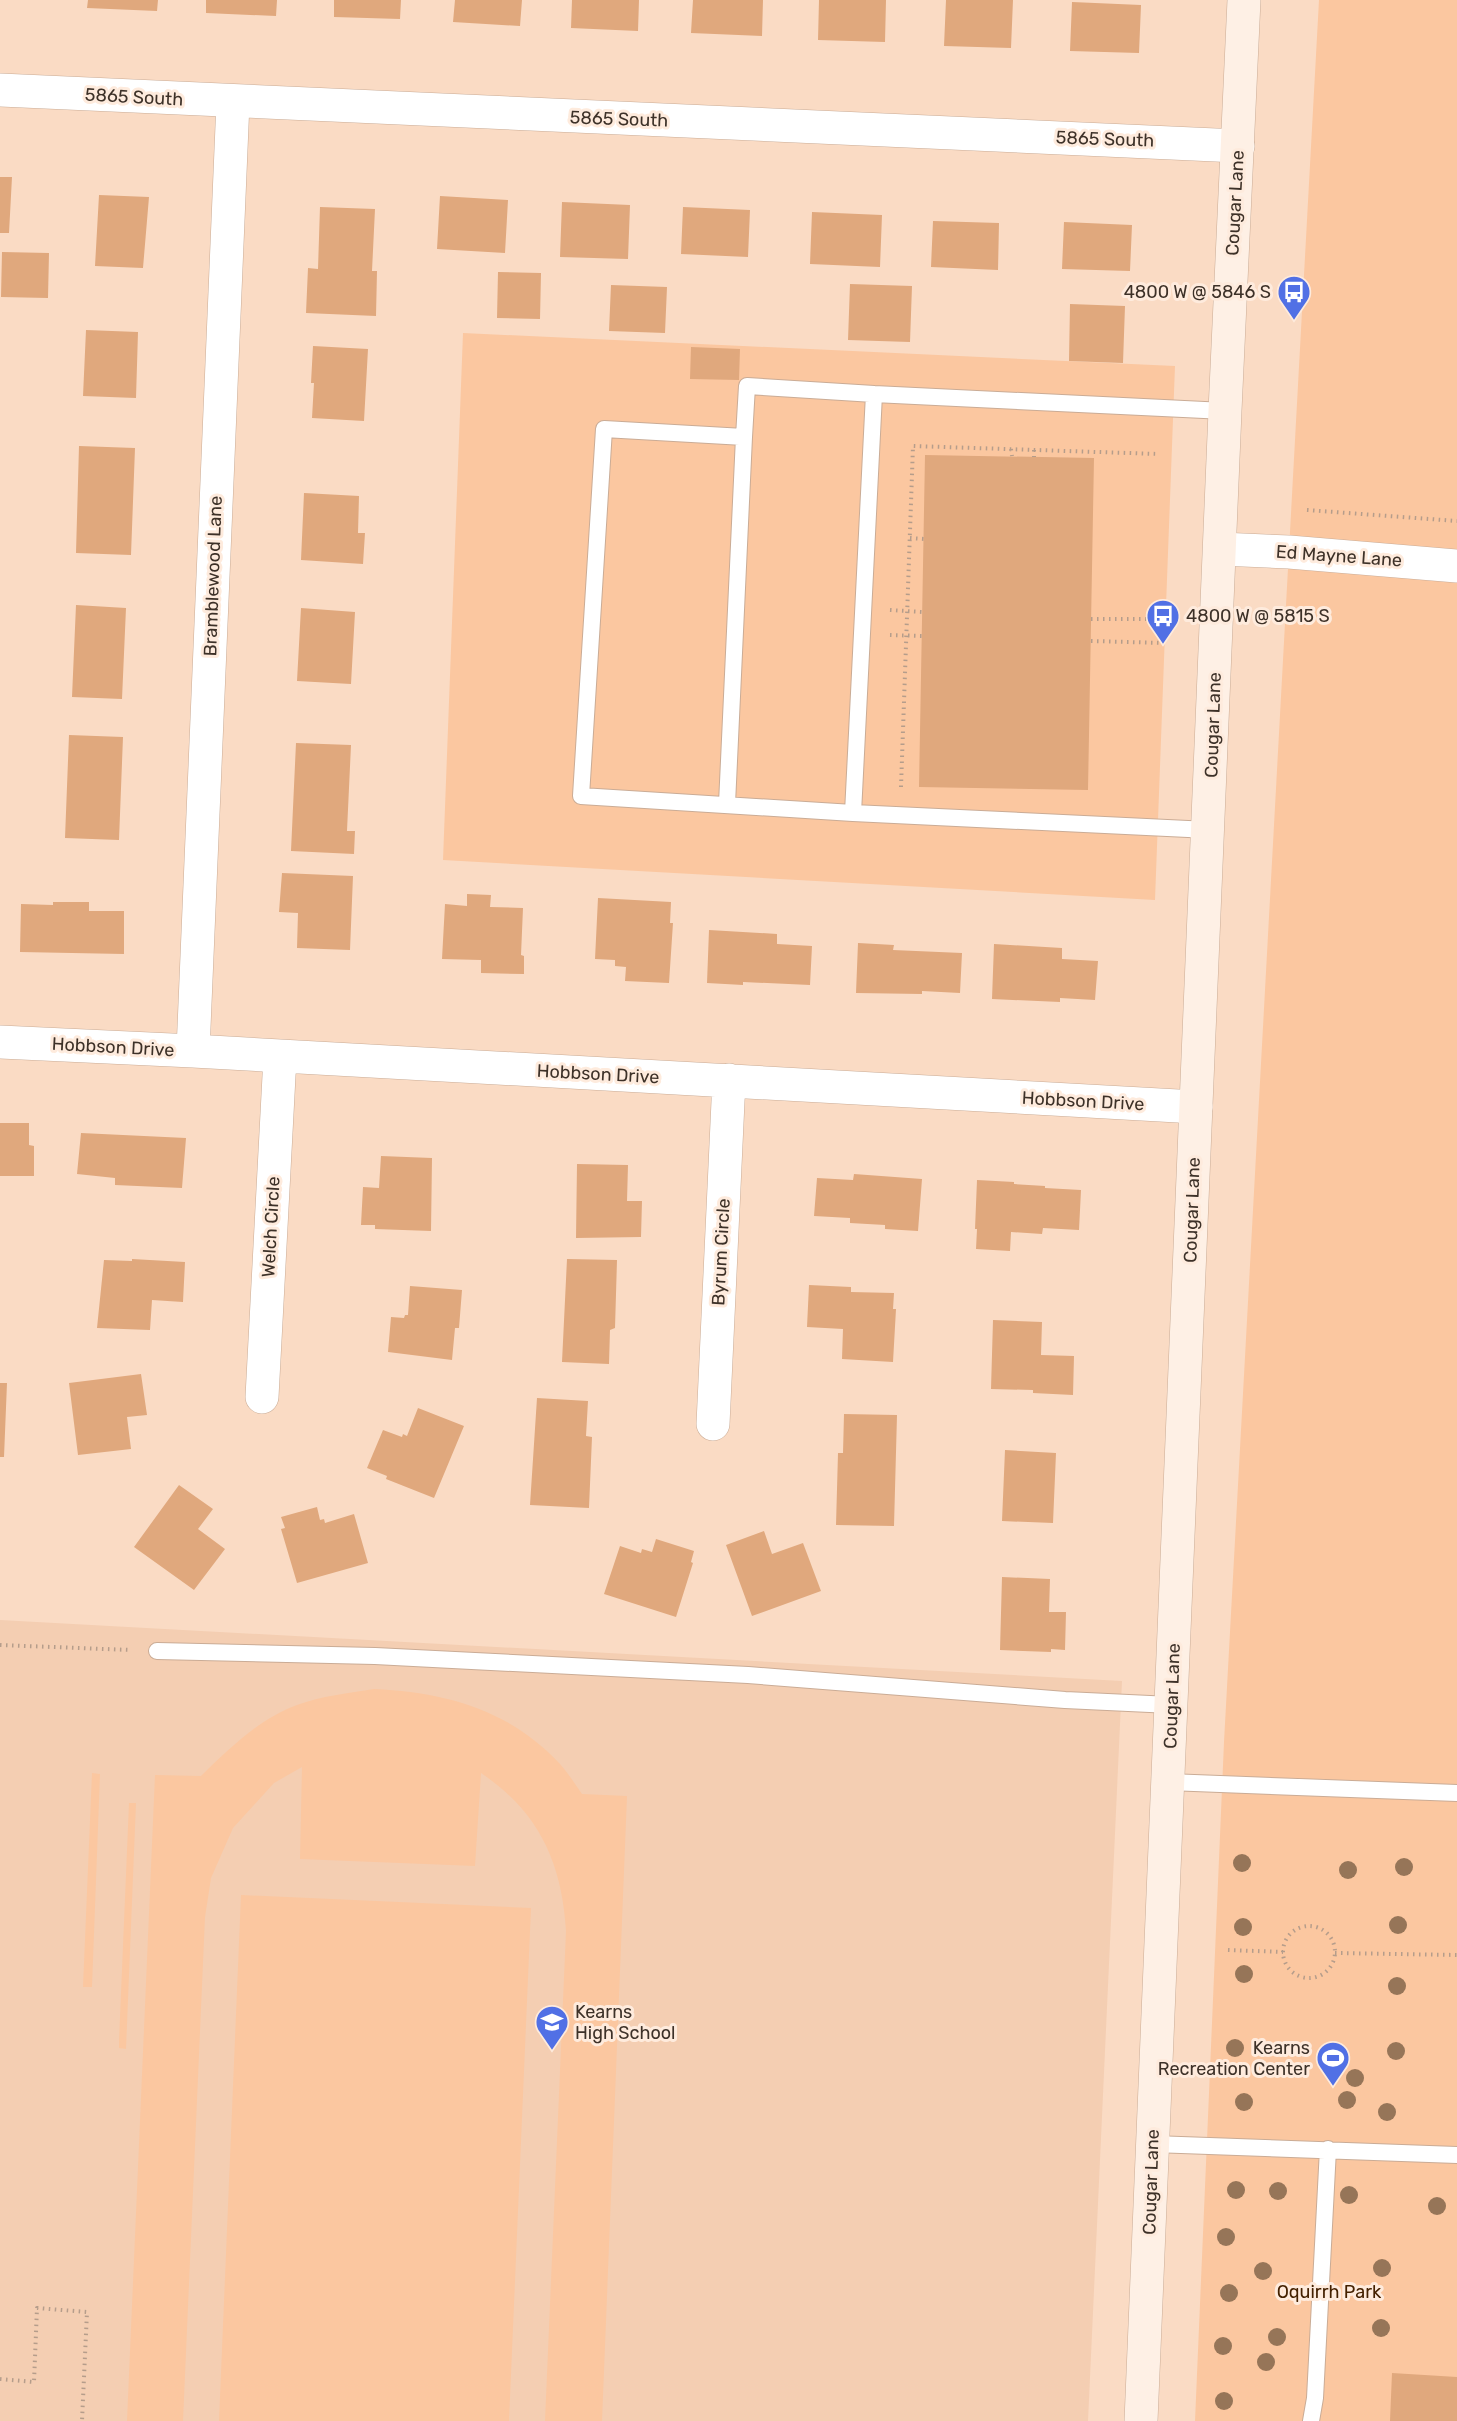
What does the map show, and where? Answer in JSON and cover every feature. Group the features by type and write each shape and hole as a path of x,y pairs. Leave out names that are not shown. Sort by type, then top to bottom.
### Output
{"main road":[{"name":"Cougar Lane","path":"1141,2421 1244,0"}],"street":[{"name":"5865 South","path":"0,90 1238,146"},
{"name":"Bramblewood Lane","path":"193,1051 233,102"},
{"name":"Ed Mayne Lane","path":"1220,549 1289,552 1457,566"},
{"name":"Hobbson Drive","path":"0,1042 1196,1107"},
{"name":"Welch Circle","path":"262,1397 280,1058"},
{"name":"Byrum Circle","path":"713,1424 729,1080"}],"lane":[{"path":"727,804 747,386 1225,411"},
{"path":"853,813 873,394"},
{"path":"744,437 604,429 581,795 853,813 1209,830"},
{"path":"157,1651 375,1656 736,1675 1065,1700 1172,1705"},
{"path":"1168,1782 1457,1793"},
{"path":"1153,2144 1457,2155"},
{"path":"1311,2421 1315,2398 1328,2149"}],"path":[{"path":"901,789 913,446 1159,454"},
{"path":"1011,449 1012,456"},
{"path":"1034,450 1034,457"},
{"path":"1307,510 1457,521"},
{"path":"910,538 924,539"},
{"path":"1091,619 1164,619"},
{"path":"886,634 922,636"},
{"path":"1091,640 1164,643"},
{"path":"0,1645 157,1651"},
{"path":"1310,1926 1323,1930 1328,1935 1332,1940 1335,1953 1327,1971 1308,1978 1301,1977 1290,1970 1286,1965 1283,1952 1291,1933 1310,1926"},
{"path":"1228,1950 1283,1952"},
{"path":"1335,1953 1457,1955"},
{"path":"0,2379 34,2382 37,2308 87,2312 82,2421"}],"shaded area":[{"name":"Kearns High School","path":"0,1620 1122,1681 1088,2421 0,2421"}],"green space":[{"name":"Oquirrh Park","path":"1319,0 1457,0 1457,2421 1195,2421 1224,1742"},
{"path":"463,333 1175,366 1155,900 443,860"},
{"path":"374,1689 426,1694 475,1707 498,1717 541,1745 563,1767 582,1794 627,1796 602,2421 545,2421 566,1931 559,1883 544,1841 518,1805 481,1773 475,1866 300,1859 302,1767 274,1783 233,1828 211,1878 205,1917 183,2421 127,2421 155,1775 201,1776 246,1735 283,1711 316,1699"},
{"path":"92,1773 100,1774 92,1987 83,1987"},
{"path":"129,1803 136,1803 126,2049 119,2048 119,2041"},
{"path":"241,1895 531,1908 509,2421 219,2421"}],"building":[{"path":"88,0 158,0 157,11 87,8"},
{"path":"206,0 277,0 276,16 206,13"},
{"path":"334,0 401,0 400,19 334,17"},
{"path":"455,0 522,0 520,26 453,22"},
{"path":"572,0 639,0 638,31 571,28"},
{"path":"693,0 763,0 762,36 691,33"},
{"path":"819,0 886,0 885,42 818,40"},
{"path":"946,0 1013,0 1011,48 944,46"},
{"path":"1072,2 1141,5 1139,53 1070,51"},
{"path":"0,177 12,177 9,233 0,233"},
{"path":"99,195 149,197 143,268 95,266"},
{"path":"440,196 508,200 505,253 437,249"},
{"path":"562,202 630,205 628,259 560,257"},
{"path":"320,207 375,209 372,271 377,271 376,316 306,313 308,268 318,269"},
{"path":"683,207 750,210 748,257 681,254"},
{"path":"812,212 882,215 880,267 810,264"},
{"path":"933,221 999,223 998,270 931,267"},
{"path":"1064,222 1132,225 1130,271 1062,269"},
{"path":"2,252 49,253 48,298 1,297"},
{"path":"498,272 541,273 540,319 497,318"},
{"path":"850,284 912,286 910,342 848,340"},
{"path":"611,285 667,287 665,333 609,331"},
{"path":"1070,304 1125,306 1123,363 1069,361"},
{"path":"86,330 138,332 136,398 83,396"},
{"path":"313,346 368,349 364,421 312,418"},
{"path":"691,347 740,349 739,380 690,379"},
{"path":"79,446 135,448 131,555 76,553"},
{"path":"925,455 1094,458 1088,790 919,787"},
{"path":"304,493 359,496 358,533 365,533 363,564 301,560"},
{"path":"76,605 126,608 122,699 72,697"},
{"path":"301,608 355,612 351,684 297,681"},
{"path":"69,735 123,737 119,840 65,838"},
{"path":"296,743 351,745 347,831 355,831 354,854 291,851"},
{"path":"282,873 353,876 350,950 297,948 298,913 279,912"},
{"path":"467,894 491,895 490,907 523,908 521,955 524,956 524,974 481,973 481,960 442,959 445,904 467,906"},
{"path":"598,898 671,902 670,923 673,923 669,983 625,981 626,967 615,966 615,960 595,959"},
{"path":"53,902 89,902 89,911 124,911 124,954 20,952 21,904 53,905"},
{"path":"709,930 777,934 777,944 812,946 810,985 707,983"},
{"path":"858,943 894,945 893,950 962,953 960,993 922,991 922,994 856,993"},
{"path":"994,944 1062,948 1062,959 1098,961 1095,1000 1060,998 1060,1002 992,999"},
{"path":"0,1123 29,1123 29,1145 34,1146 34,1176 0,1176"},
{"path":"81,1133 186,1138 182,1188 115,1185 115,1178 77,1174"},
{"path":"381,1156 432,1158 431,1231 375,1229 375,1225 361,1225 363,1187 379,1188"},
{"path":"577,1164 628,1165 627,1201 642,1201 641,1237 576,1238"},
{"path":"854,1174 922,1179 918,1231 885,1229 885,1225 850,1223 850,1218 814,1216 817,1178 853,1180"},
{"path":"977,1180 1081,1190 1079,1230 1043,1228 1042,1234 1011,1232 1010,1251 976,1249"},
{"path":"132,1259 185,1262 183,1302 152,1300 150,1330 97,1328 104,1260 132,1261"},
{"path":"567,1259 617,1260 615,1328 610,1330 609,1364 562,1362"},
{"path":"809,1285 851,1287 851,1292 894,1293 893,1309 896,1309 893,1362 842,1359 843,1329 807,1327"},
{"path":"410,1286 462,1290 459,1328 455,1328 452,1360 388,1352 391,1317 404,1318 408,1315"},
{"path":"993,1320 1042,1322 1041,1355 1074,1356 1073,1395 1033,1393 1033,1390 991,1389"},
{"path":"141,1374 147,1415 127,1417 131,1449 78,1455 69,1383"},
{"path":"0,1383 7,1383 4,1457 0,1457"},
{"path":"537,1398 588,1401 586,1436 592,1437 589,1508 530,1505"},
{"path":"418,1408 464,1426 434,1498 386,1479 387,1476 367,1468 383,1430 402,1437 403,1434 407,1436"},
{"path":"844,1414 897,1415 894,1526 836,1525 838,1453 843,1453"},
{"path":"1005,1450 1056,1453 1053,1523 1002,1521"},
{"path":"179,1485 213,1509 198,1529 225,1549 194,1590 134,1547"},
{"path":"317,1507 320,1520 324,1519 325,1523 354,1514 368,1563 297,1583 281,1529 285,1528 281,1517"},
{"path":"764,1531 772,1554 803,1543 821,1591 752,1616 726,1545"},
{"path":"656,1539 694,1551 691,1562 693,1563 676,1617 604,1594 620,1546 641,1553 642,1549 652,1552"},
{"path":"1002,1577 1050,1579 1049,1612 1066,1612 1065,1650 1051,1649 1051,1652 1000,1650"},
{"path":"1392,2373 1457,2377 1457,2421 1390,2421"}],"place":[{"name":"4800 W @ 5846 S","path":"1294,321"},
{"name":"4800 W @ 5815 S","path":"1163,645"},
{"name":"Kearns High School","path":"552,2051"},
{"name":"Kearns Recreation Center","path":"1333,2087"}]}
